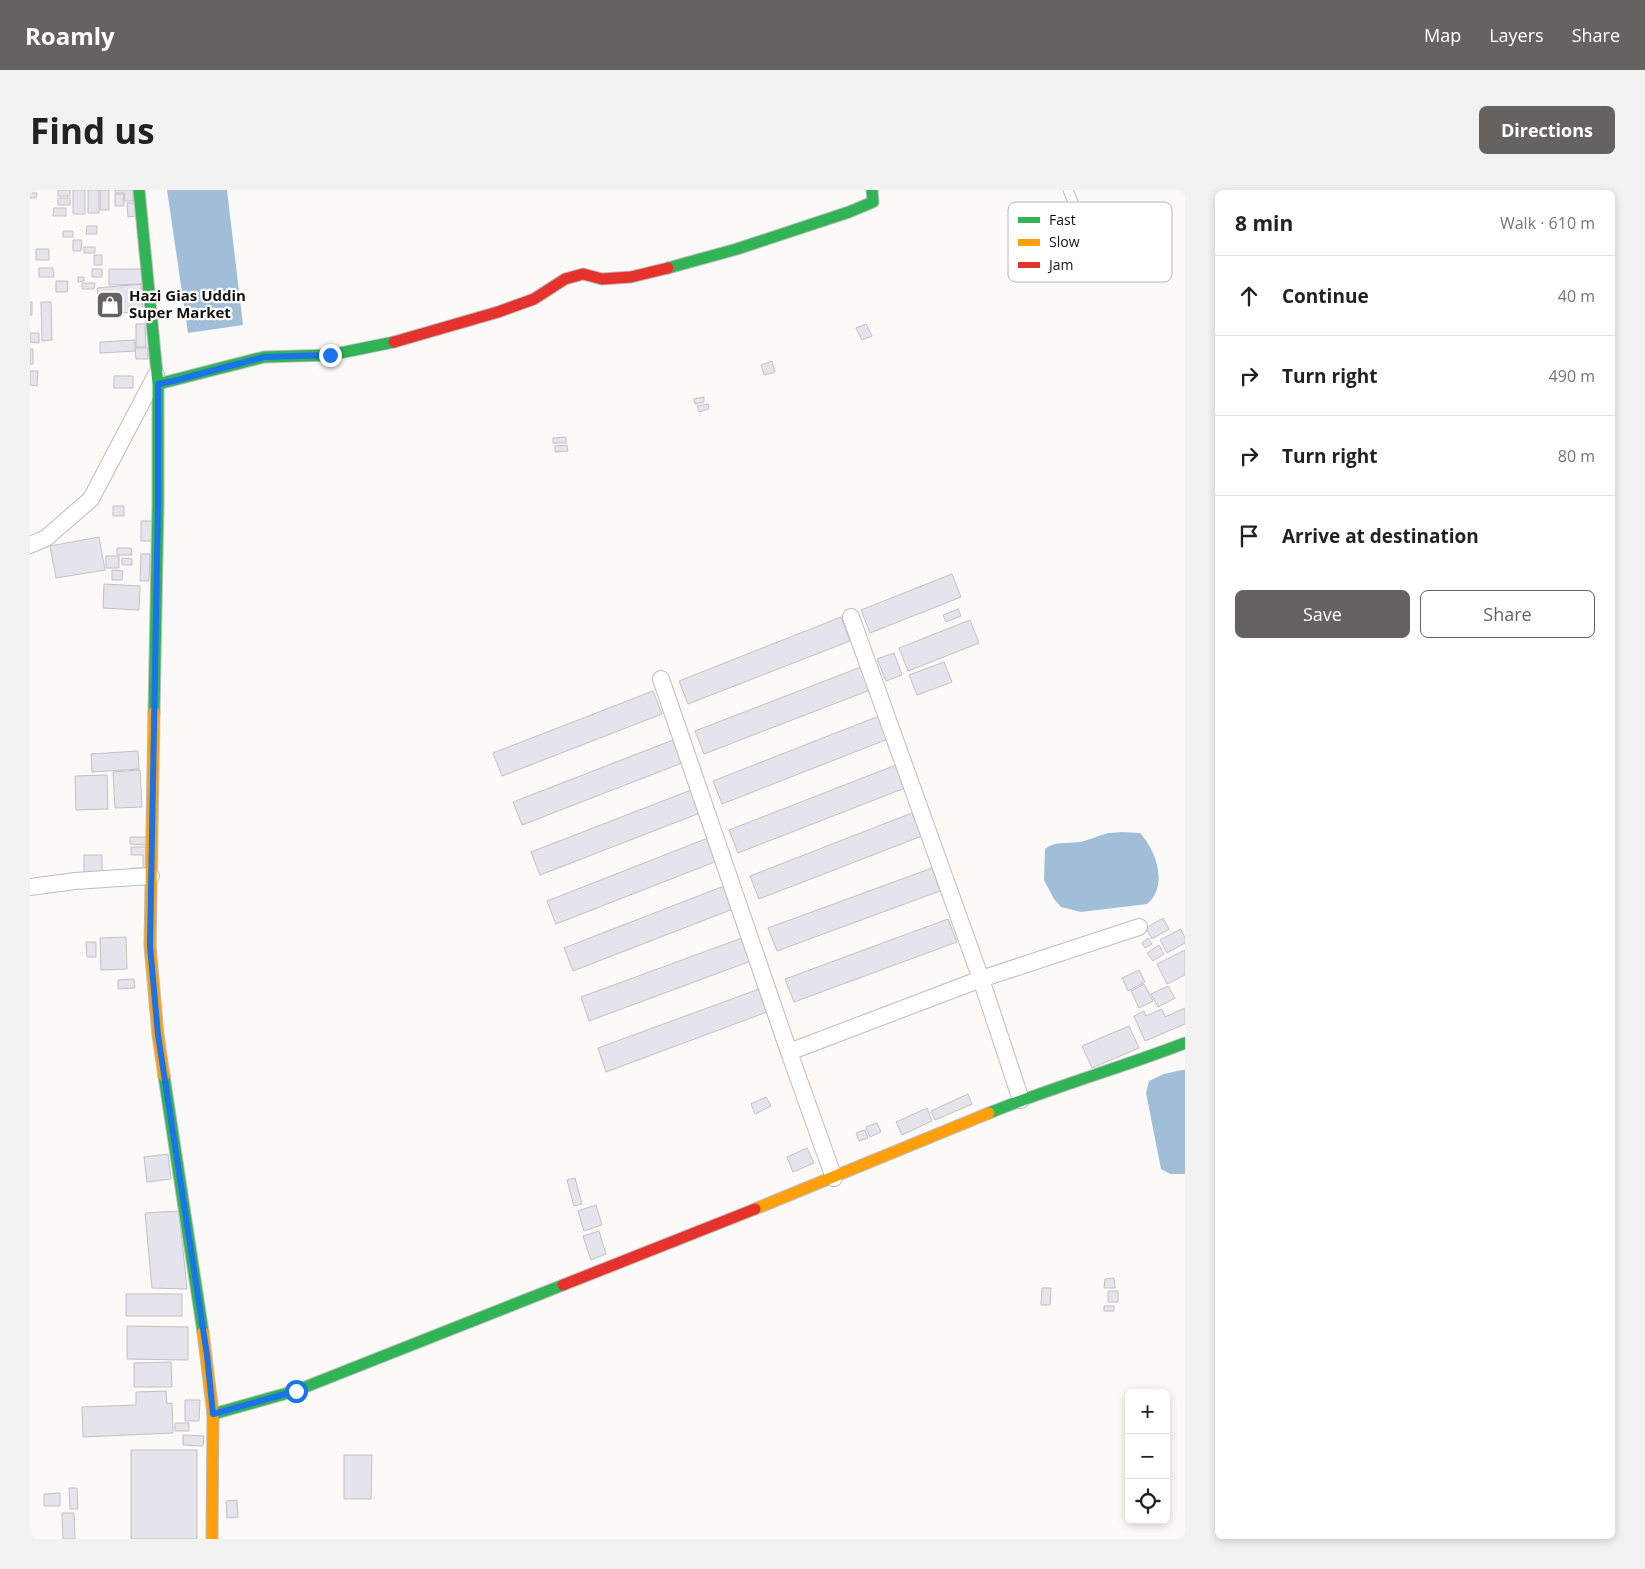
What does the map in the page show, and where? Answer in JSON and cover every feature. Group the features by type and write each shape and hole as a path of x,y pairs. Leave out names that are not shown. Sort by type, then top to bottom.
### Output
{"street":[{"path":"139,190 157,379 158,514 150,946 158,1035 207,1355 213,1414 212,1539"},
{"path":"157,379 173,381 264,357 330,355 396,342 498,312 534,299 565,279 583,274 602,279 631,277 688,263 849,212 873,202 872,190"},
{"path":"30,545 46,538 91,499 157,379"},
{"path":"851,617 982,979 1021,1100"},
{"path":"662,679 834,1178"},
{"path":"30,887 75,881 151,876"},
{"path":"789,1052 982,979 1139,927"},
{"path":"213,1414 296,1391 834,1178 1021,1100 1185,1043"}],"lane":[{"path":"1068,190 1073,202"}],"water":[{"path":"167,190 227,190 243,325 188,333"},
{"path":"1107,833 1140,833 1151,849 1158,868 1159,878 1154,896 1147,904 1081,912 1061,907 1054,899 1044,880 1045,849 1057,844 1074,843"},
{"path":"1185,1070 1185,1174 1170,1174 1161,1169 1146,1093 1149,1081 1164,1074"}],"building":[{"path":"58,190 70,190 70,196 58,196"},
{"path":"73,190 85,190 85,214 73,214"},
{"path":"88,190 99,190 99,213 88,213"},
{"path":"100,190 109,190 109,210 100,210"},
{"path":"115,190 133,190 133,201 124,201 124,193 115,193"},
{"path":"30,193 37,193 36,198 30,198"},
{"path":"115,194 124,194 124,206 115,206"},
{"path":"58,198 70,198 70,205 58,205"},
{"path":"127,203 136,203 137,216 128,217"},
{"path":"54,208 66,208 66,216 53,216"},
{"path":"87,226 97,226 97,234 86,234"},
{"path":"63,231 73,231 73,237 63,237"},
{"path":"73,240 82,240 81,251 73,251"},
{"path":"84,247 95,247 95,253 84,253"},
{"path":"36,249 49,249 49,260 36,260"},
{"path":"94,255 102,255 102,265 94,265"},
{"path":"39,268 53,268 54,277 39,277"},
{"path":"92,269 102,269 102,277 92,277"},
{"path":"109,269 143,269 143,284 109,285"},
{"path":"78,277 84,277 84,281 78,282"},
{"path":"56,281 68,281 67,292 56,292"},
{"path":"82,283 95,283 94,289 82,289"},
{"path":"141,284 143,311 100,315 97,288"},
{"path":"30,302 32,302 32,315 30,315"},
{"path":"41,302 51,302 52,340 42,341"},
{"path":"136,324 145,324 146,347 136,347"},
{"path":"866,324 872,336 862,340 856,328"},
{"path":"30,333 39,333 39,343 30,342"},
{"path":"135,340 135,351 100,353 100,342"},
{"path":"135,348 148,348 148,359 136,359"},
{"path":"30,349 33,349 33,364 30,364"},
{"path":"772,361 775,372 764,375 761,365"},
{"path":"30,371 38,371 37,386 30,385"},
{"path":"114,376 133,376 133,388 114,388"},
{"path":"704,397 704,402 695,404 694,399"},
{"path":"708,404 709,409 699,412 697,406"},
{"path":"566,437 566,443 553,443 553,438"},
{"path":"567,445 568,451 555,452 555,446"},
{"path":"113,506 124,506 124,516 113,516"},
{"path":"141,521 152,521 152,541 141,541"},
{"path":"99,537 105,570 56,578 50,546"},
{"path":"117,548 131,548 132,555 117,555"},
{"path":"141,554 150,554 149,581 140,581"},
{"path":"106,556 119,556 119,568 106,568"},
{"path":"122,558 132,559 132,565 122,565"},
{"path":"112,570 123,571 122,580 112,580"},
{"path":"952,574 961,597 870,633 861,610"},
{"path":"104,584 140,586 139,610 103,608"},
{"path":"958,609 961,616 946,622 943,615"},
{"path":"841,617 850,641 688,704 679,681"},
{"path":"970,620 979,643 908,671 899,648"},
{"path":"894,653 902,675 886,681 877,659"},
{"path":"944,662 952,682 917,695 909,675"},
{"path":"861,667 870,690 704,754 695,731"},
{"path":"653,691 662,714 502,776 493,753"},
{"path":"879,716 888,739 722,804 713,781"},
{"path":"673,740 682,763 522,825 513,802"},
{"path":"138,751 139,769 92,772 91,754"},
{"path":"896,765 905,788 738,853 729,830"},
{"path":"140,770 142,807 115,808 113,772"},
{"path":"107,775 108,809 76,810 75,776"},
{"path":"691,790 700,813 540,875 531,852"},
{"path":"912,813 922,836 759,899 750,876"},
{"path":"130,837 147,837 146,845 130,844"},
{"path":"708,838 717,861 556,924 547,901"},
{"path":"131,847 147,847 147,875 131,874 131,868 143,868 143,855 131,855"},
{"path":"84,855 102,855 102,874 84,874"},
{"path":"932,868 940,891 777,951 768,928"},
{"path":"724,886 733,909 573,971 564,948"},
{"path":"1163,918 1169,929 1152,939 1146,928"},
{"path":"948,919 957,942 794,1002 785,979"},
{"path":"1181,929 1185,943 1167,953 1160,940"},
{"path":"126,937 127,969 101,970 100,938"},
{"path":"742,938 751,961 589,1021 581,997"},
{"path":"1148,938 1152,944 1145,948 1142,943"},
{"path":"86,942 96,942 96,957 87,957"},
{"path":"1159,945 1164,954 1153,961 1147,953"},
{"path":"1185,950 1185,975 1167,984 1157,964"},
{"path":"1139,970 1145,982 1128,991 1122,978"},
{"path":"134,979 135,988 118,989 118,980"},
{"path":"1144,984 1153,1001 1139,1008 1131,991"},
{"path":"1168,986 1175,998 1158,1007 1151,994"},
{"path":"759,989 767,1012 606,1072 598,1048"},
{"path":"1185,1008 1185,1024 1145,1041 1134,1016 1144,1011 1146,1016 1162,1009 1165,1017"},
{"path":"1129,1026 1139,1048 1092,1068 1082,1046"},
{"path":"968,1094 972,1104 935,1120 931,1111"},
{"path":"766,1097 771,1106 755,1114 751,1104"},
{"path":"927,1108 932,1121 902,1135 896,1122"},
{"path":"877,1123 881,1132 870,1137 866,1127"},
{"path":"865,1130 868,1138 859,1141 856,1133"},
{"path":"807,1148 814,1163 793,1172 787,1157"},
{"path":"168,1154 171,1179 147,1182 144,1157"},
{"path":"575,1178 582,1204 574,1206 567,1180"},
{"path":"596,1205 602,1225 584,1231 578,1211"},
{"path":"179,1211 187,1289 152,1288 145,1213"},
{"path":"599,1231 606,1254 591,1260 583,1236"},
{"path":"1114,1278 1115,1288 1104,1288 1105,1279"},
{"path":"1042,1288 1051,1288 1050,1305 1041,1305"},
{"path":"1108,1291 1118,1291 1118,1302 1108,1302"},
{"path":"126,1294 182,1294 182,1316 126,1316"},
{"path":"1104,1306 1114,1306 1114,1311 1104,1311"},
{"path":"127,1326 188,1327 188,1360 127,1359"},
{"path":"171,1362 172,1387 134,1387 134,1363"},
{"path":"166,1391 167,1404 172,1403 173,1433 83,1437 82,1407 136,1405 136,1392"},
{"path":"185,1400 200,1400 199,1421 185,1421"},
{"path":"175,1423 189,1423 189,1431 175,1431"},
{"path":"183,1435 204,1436 203,1446 183,1445"},
{"path":"131,1450 197,1450 197,1539 131,1539"},
{"path":"344,1455 372,1455 371,1499 344,1499"},
{"path":"69,1488 77,1488 78,1509 70,1509"},
{"path":"60,1493 60,1506 44,1506 44,1494"},
{"path":"237,1500 238,1517 227,1518 226,1501"},
{"path":"62,1513 74,1513 75,1539 63,1539"}],"traffic: fast":[{"path":"139,190 158,384 154,712"},
{"path":"668,268 737,249 849,212 873,202 872,190"},
{"path":"158,384 264,357 330,355 394,342"},
{"path":"989,1113 1185,1043"},
{"path":"164,1076 203,1332"},
{"path":"213,1414 295,1391 563,1285"}],"traffic: slow":[{"path":"154,712 150,946 158,1035 164,1076"},
{"path":"755,1209 989,1113"},
{"path":"203,1332 213,1414 212,1539"}],"traffic: jam":[{"path":"394,342 498,312 534,299 565,279 583,274 602,279 631,277 668,268"},
{"path":"563,1285 755,1209"}],"place":[{"name":"Hazi Gias Uddin Super Market","path":"110,305"}],"route":[{"path":"296,1391 213,1414 207,1355 158,1035 150,946 158,505 158,384 264,357 330,355"}]}
